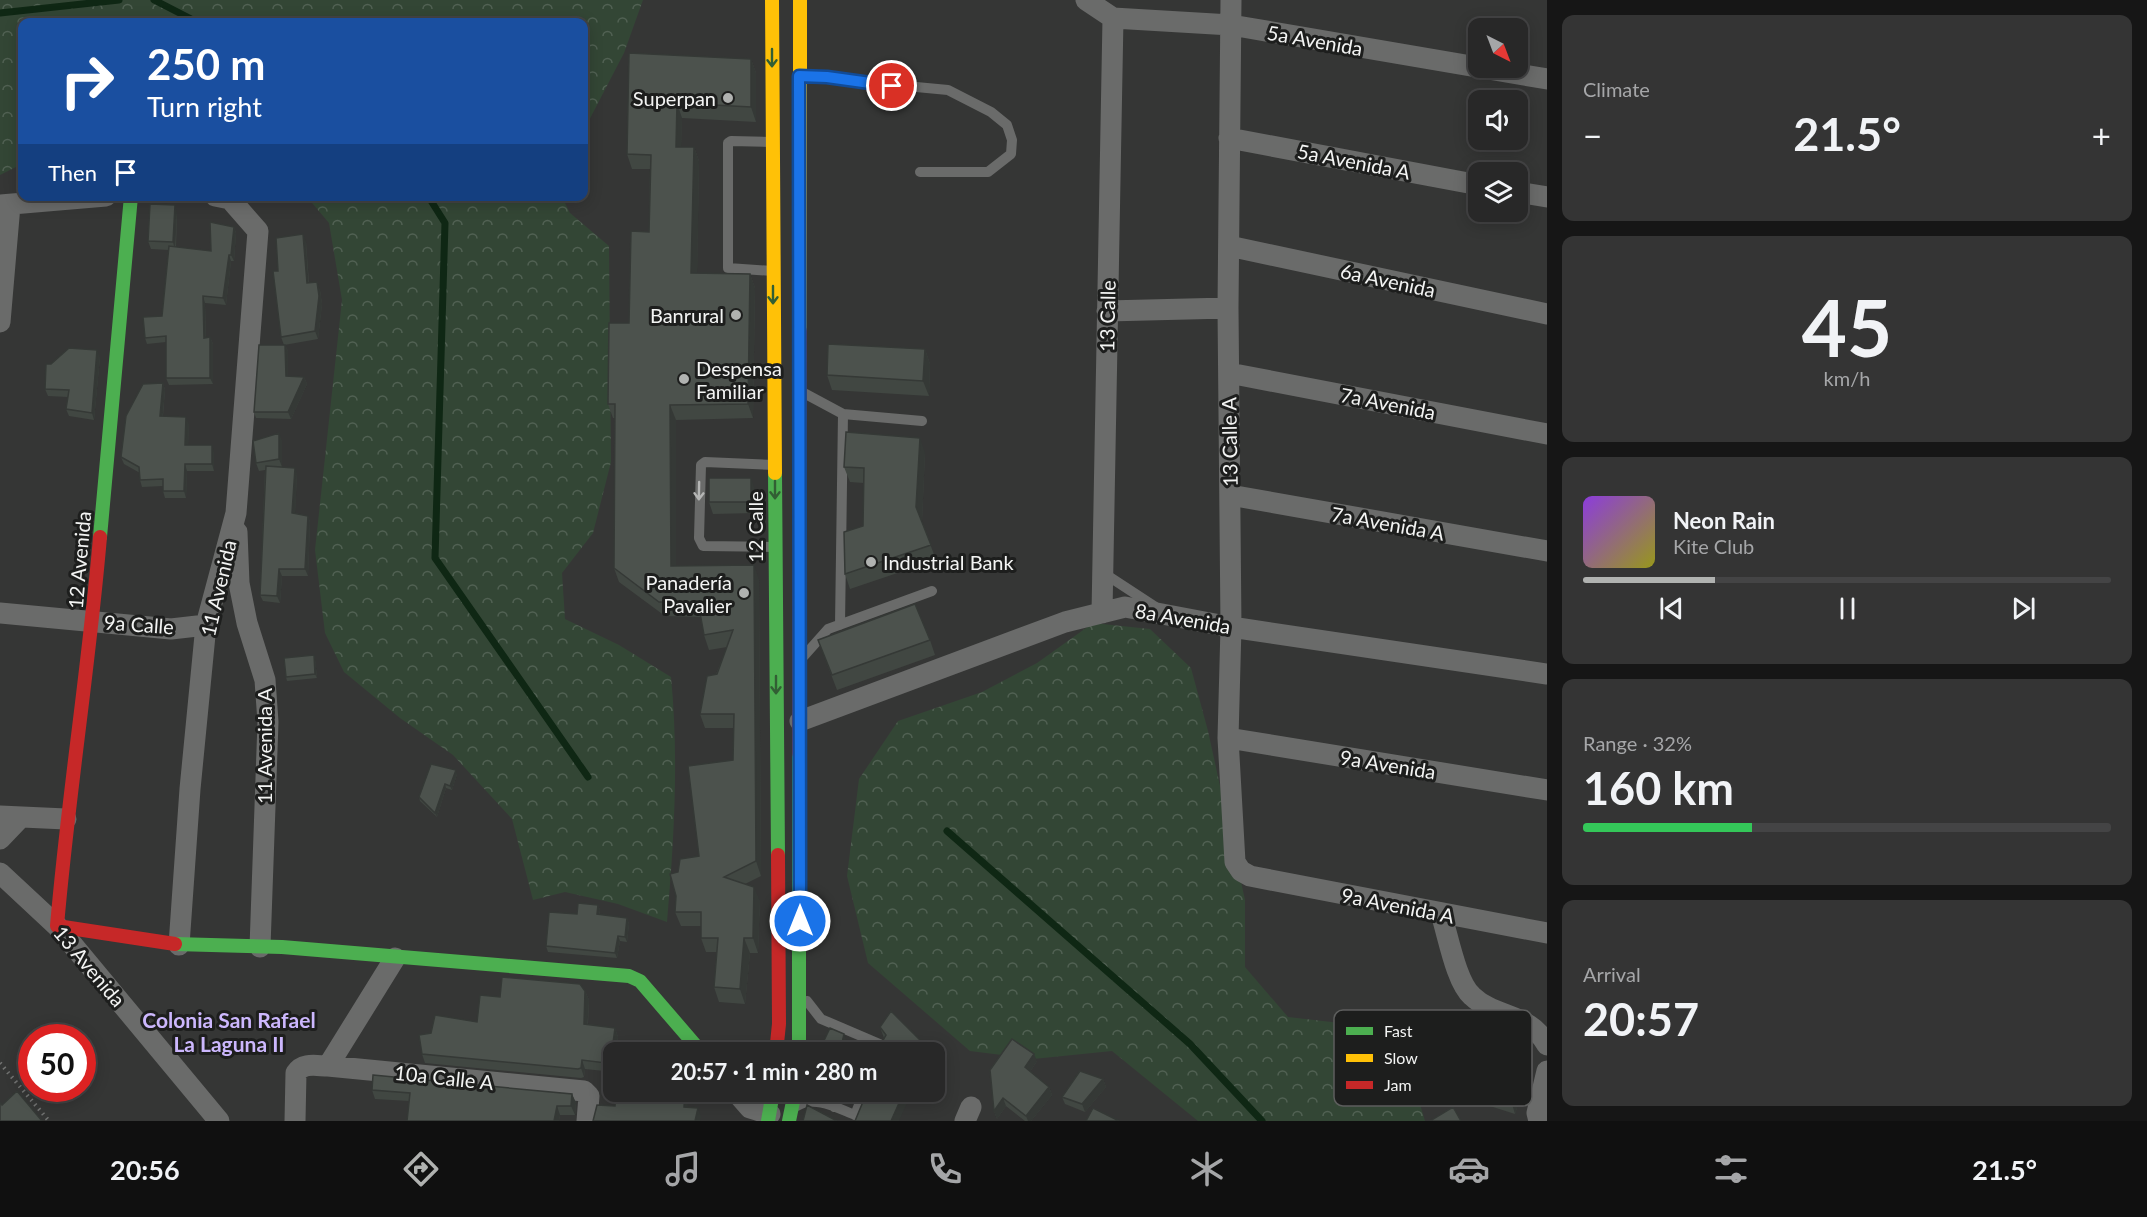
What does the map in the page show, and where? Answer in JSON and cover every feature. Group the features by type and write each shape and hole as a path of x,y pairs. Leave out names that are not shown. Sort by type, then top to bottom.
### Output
{"main road":[{"name":"12 Calle","path":"772,0 779,1024 777,1042"},
{"path":"799,1042 800,0"},
{"name":"12 Avenida","path":"57,926 66,819 93,621 131,201"},
{"path":"57,926 179,945 260,947 513,965 629,976 640,981 693,1042"},
{"path":"779,1116 788,1102"}],"street":[{"path":"1086,0 1113,18"},
{"name":"13 Calle A","path":"1231,0 1228,308 1231,627 1228,738 1235,862 1241,871 1250,876"},
{"name":"5a Avenida","path":"1113,18 1231,25 1547,80"},
{"name":"13 Calle","path":"1102,613 1113,18"},
{"name":"5a Avenida A","path":"1229,138 1468,183"},
{"path":"1528,194 1547,197"},
{"path":"0,322 5,205 50,201"},
{"name":"11 Avenida","path":"179,945 190,789 206,625 236,513 258,231 232,201"},
{"name":"6a Avenida","path":"1229,246 1547,314"},
{"path":"1107,311 1228,308"},
{"name":"7a Avenida","path":"1229,373 1547,434"},
{"name":"7a Avenida A","path":"1230,495 1547,551"},
{"name":"11 Avenida A","path":"236,513 239,583 265,680 267,711 260,947"},
{"name":"8a Avenida","path":"800,721 1065,622 1125,607 1231,627 1547,674"},
{"name":"9a Calle","path":"0,613 171,628 206,625"},
{"name":"9a Avenida","path":"1228,738 1547,790"},
{"path":"0,816 66,819"},
{"path":"0,839 21,817"},
{"name":"13 Avenida","path":"0,873 57,926 219,1121"},
{"name":"9a Avenida A","path":"1250,876 1547,933"},
{"path":"1441,914 1463,984 1470,995 1496,1010"},
{"path":"328,1066 395,958"},
{"path":"1532,1027 1537,1029 1547,1045"},
{"name":"10a Calle A","path":"295,1121 296,1073 303,1066 328,1066 584,1091 589,1096 587,1121"},
{"path":"1539,1121 1537,1113 1547,1071"},
{"path":"745,1102 750,1108 779,1116"}],"lane":[{"path":"799,76 948,90 991,112 1006,125 1012,140 1011,154 988,172 920,172"},
{"path":"772,142 730,141 728,143 728,256 729,270 773,271"},
{"path":"800,391 843,414 922,421"},
{"path":"840,625 843,414"},
{"path":"774,465 705,462 701,465 699,538 703,546 775,547"},
{"path":"1101,572 1165,613"},
{"path":"800,661 828,629 932,591"},
{"path":"800,987 810,1008 818,1017 858,1040 868,1042"},
{"path":"779,1116 807,1101 855,1115 860,1102"},
{"path":"834,1107 836,1102"}],"path":[{"path":"0,1063 49,1121"}],"green space":[{"path":"0,0 643,0 624,53 588,122 588,18 18,18 18,166 0,175"},
{"path":"310,201 564,201 570,213 609,246 611,462 593,533 562,573 565,619 619,645 671,677 675,738 675,800 667,922 618,904 565,892 533,900 512,819 453,755 400,718 344,672 325,633 315,550 342,300 329,223"},
{"path":"1093,623 1150,629 1191,668 1208,731 1245,900 1245,967 1288,1017 1334,1022 1334,1106 1420,1106 1425,1121 1198,1121 1112,1051 1033,1059 970,1051 868,963 847,876 859,779 898,721 982,692 1037,663"}],"building":[{"path":"629,53 751,59 751,107 677,103 676,147 694,147 691,273 750,274 748,404 670,405 671,566 754,565 756,861 724,877 754,887 753,938 744,938 740,989 714,987 718,938 701,938 701,912 675,912 676,896 670,874 678,872 680,859 699,856 688,766 733,760 734,714 700,714 707,676 717,674 733,630 704,635 698,602 659,602 614,568 615,404 608,404 609,323 629,323 631,231 649,232 651,155 627,154"},
{"path":"150,204 175,205 173,242 148,241"},
{"path":"210,222 234,227 223,298 203,296 204,338 210,337 210,378 166,378 166,336 145,338 143,317 162,316 169,246 211,251"},
{"path":"303,234 307,283 317,282 319,296 315,331 281,337 273,271 278,271 276,238"},
{"path":"828,344 925,349 923,381 827,375"},
{"path":"259,345 285,345 286,376 304,377 288,412 254,412"},
{"path":"69,348 97,350 92,413 66,409 69,390 45,389 46,364 51,364"},
{"path":"163,383 160,416 186,417 185,445 212,445 212,464 185,464 184,491 163,491 163,479 140,480 139,467 121,457 126,416 143,384"},
{"path":"846,432 920,438 916,507 931,545 845,574 844,532 863,526 864,468 844,467"},
{"path":"279,433 279,459 256,463 253,441"},
{"path":"266,466 295,468 292,513 308,516 305,569 279,569 277,596 260,595"},
{"path":"709,478 751,478 751,502 709,502"},
{"path":"915,604 930,640 832,675 818,640"},
{"path":"314,655 315,674 286,677 284,658"},
{"path":"431,764 456,770 450,786 445,784 435,813 419,797"},
{"path":"578,903 598,905 597,914 627,918 625,937 618,936 615,953 546,946 549,912 577,914"},
{"path":"502,977 580,984 585,991 584,1024 615,1028 613,1042 603,1042 603,1063 582,1060 581,1068 578,1069 422,1054 419,1035 431,1033 435,1015 477,1022 480,995 500,997"},
{"path":"891,1011 922,1042 882,1042 886,1035 880,1027"},
{"path":"830,1028 844,1034 842,1042 823,1042"},
{"path":"1012,1039 1034,1054 1025,1067 1049,1087 1026,1116 1003,1098 994,1111 990,1070"},
{"path":"1080,1071 1103,1079 1082,1104 1062,1097"},
{"path":"373,1075 572,1094 571,1106 557,1106 554,1121 407,1121 410,1093 372,1090"},
{"path":"17,1091 18,1102 26,1102 42,1121 0,1121 0,1102 2,1105"},
{"path":"615,1102 684,1102 684,1107 698,1108 695,1121 593,1121 597,1105 615,1106"},
{"path":"863,1102 900,1102 891,1121 855,1121"},
{"path":"807,1105 837,1121 803,1121"},
{"path":"1453,1107 1461,1121 1430,1121"},
{"path":"1093,1108 1119,1121 1086,1121"}],"waterway":[{"path":"0,13 119,0"},
{"path":"154,0 189,18"},
{"path":"431,201 445,223 435,558 588,777"},
{"path":"947,831 1190,1044 1262,1121"}],"traffic: fast":[{"path":"100,537 131,201"},
{"path":"775,473 778,855"},
{"path":"799,753 799,1042"},
{"path":"175,944 282,947 629,976 640,981 693,1042"},
{"path":"768,1121 771,1102"},
{"path":"789,1121 793,1102"}],"traffic: slow":[{"path":"772,0 775,473"},
{"path":"800,0 800,331"}],"traffic: jam":[{"path":"799,753 800,331"},
{"path":"100,537 57,926 175,944"},
{"path":"777,1042 778,855"}],"place":[{"name":"Superpan","path":"728,98"},
{"name":"Banrural","path":"736,315"},
{"name":"Despensa Familiar","path":"684,379"},
{"name":"Industrial Bank","path":"871,562"},
{"name":"Panadería Pavalier","path":"744,593"}],"district":[{"name":"Colonia San Rafael La Laguna II","path":"229,1031"}],"route":[{"path":"800,921 799,76 827,77 892,86"}]}
